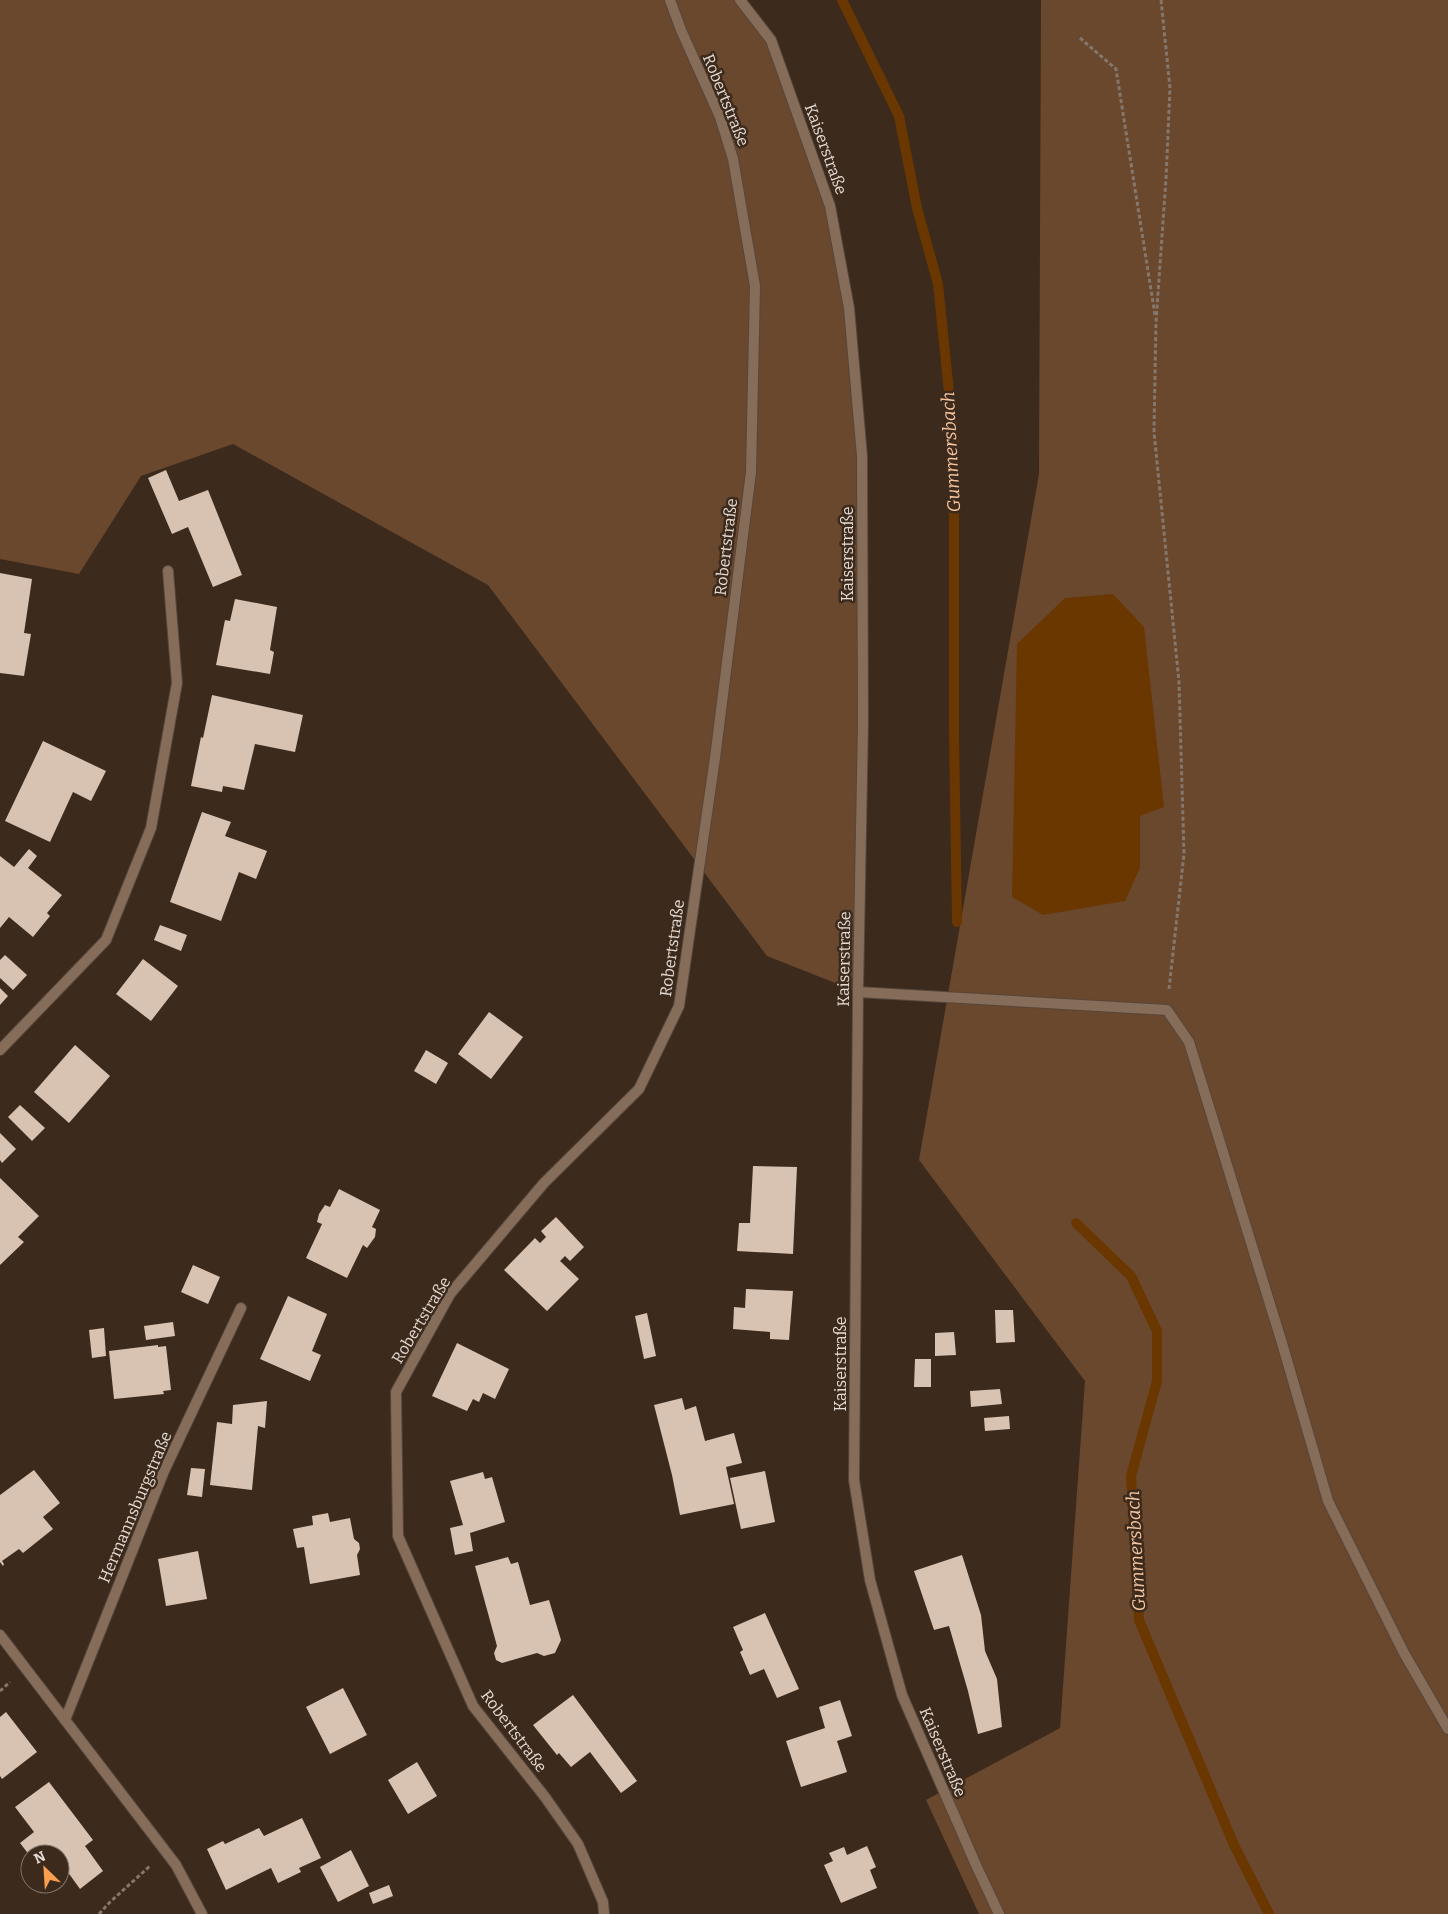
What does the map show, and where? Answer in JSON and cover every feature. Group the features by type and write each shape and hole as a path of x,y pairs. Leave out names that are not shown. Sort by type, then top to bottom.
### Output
{"street":[{"name":"Robertstraße","path":"604,1914 603,1902 578,1844 545,1796 473,1706 398,1536 396,1392 450,1294 544,1183 639,1090 679,1006 715,758 751,472 755,286 733,159 720,118 681,30 670,0"},
{"name":"Kaiserstraße","path":"740,0 771,40 827,197 849,308 862,456 864,722 858,992 854,1470 856,1489 870,1580 902,1695 999,1914"},
{"path":"0,1050 106,940 151,828 177,683 168,570"},
{"path":"858,992 1167,1010 1189,1042 1282,1343 1328,1501 1404,1653 1448,1729"},
{"name":"Hermannsburgstraße","path":"65,1720 164,1471 241,1308"},
{"path":"0,1635 176,1865 202,1914"}],"path":[{"path":"1160,0 1170,88 1166,180 1156,322 1154,432 1179,682 1184,854 1167,1010"},
{"path":"1080,38 1116,69 1156,322"},
{"path":"100,1914 110,1902 166,1852"}],"shaded area":[{"path":"0,0 740,0 771,40 830,206 849,308 862,456 858,992 767,956 488,585 233,444 141,476 79,574 0,559"},
{"path":"1041,0 1448,0 1448,1914 979,1914 926,1800 1060,1728 1085,1381 919,1160 1039,474"},
{"path":"1113,594 1144,627 1164,807 1140,816 1140,868 1125,901 1043,915 1012,897 1017,644 1065,598"}],"building":[{"path":"166,470 179,501 208,490 242,575 213,587 188,527 172,534 148,478"},
{"path":"0,573 32,579 24,633 31,634 24,676 0,673"},
{"path":"235,599 277,607 270,650 274,652 270,674 216,665 225,620 230,621"},
{"path":"212,695 303,715 295,752 255,744 244,790 223,786 222,792 191,786"},
{"path":"43,741 106,771 91,801 73,792 50,842 5,821"},
{"path":"202,812 231,822 225,836 267,851 256,879 239,872 221,921 170,902"},
{"path":"29,849 37,856 28,868 62,895 47,913 50,916 33,937 9,917 0,928 0,856 14,867"},
{"path":"160,925 187,935 181,951 154,940"},
{"path":"5,955 27,975 13,990 0,978 0,960"},
{"path":"143,959 178,986 151,1021 116,994"},
{"path":"0,988 8,996 0,1005"},
{"path":"489,1012 523,1037 491,1079 458,1054"},
{"path":"75,1045 110,1076 69,1123 34,1092"},
{"path":"426,1050 448,1063 436,1084 414,1071"},
{"path":"20,1105 45,1128 32,1141 8,1117"},
{"path":"0,1133 16,1149 2,1163 0,1160"},
{"path":"753,1166 797,1167 793,1254 737,1251 739,1223 750,1223"},
{"path":"0,1178 39,1216 18,1237 24,1242 0,1265"},
{"path":"339,1189 380,1210 372,1227 376,1229 375,1237 367,1248 363,1245 347,1278 306,1258 322,1224 317,1222 319,1214 325,1205 330,1207"},
{"path":"556,1217 584,1247 570,1261 565,1256 560,1261 579,1279 547,1311 504,1270 535,1238 540,1243 546,1237 541,1231"},
{"path":"193,1265 220,1277 208,1304 181,1292"},
{"path":"746,1289 793,1291 789,1340 770,1339 770,1332 733,1329 734,1307 745,1308"},
{"path":"288,1296 327,1314 312,1351 321,1355 310,1381 260,1359"},
{"path":"995,1310 1013,1310 1015,1342 996,1343"},
{"path":"647,1313 656,1356 644,1359 635,1316"},
{"path":"173,1322 175,1336 146,1340 144,1326"},
{"path":"104,1328 106,1356 92,1358 89,1330"},
{"path":"954,1332 956,1355 935,1356 935,1333"},
{"path":"457,1343 509,1369 495,1399 483,1393 479,1402 473,1399 467,1411 432,1396"},
{"path":"158,1345 158,1347 166,1346 171,1390 163,1391 164,1394 114,1399 109,1351"},
{"path":"915,1359 931,1359 931,1387 914,1387"},
{"path":"1000,1389 1002,1404 971,1407 970,1391"},
{"path":"682,1398 685,1410 696,1406 705,1441 734,1433 742,1463 726,1467 734,1504 680,1515 654,1405"},
{"path":"267,1401 265,1428 258,1426 252,1490 210,1485 217,1422 232,1424 233,1405"},
{"path":"1009,1416 1010,1429 985,1431 984,1418"},
{"path":"191,1468 205,1469 202,1497 187,1495"},
{"path":"34,1470 60,1503 43,1517 53,1529 23,1553 19,1549 2,1561 3,1566 0,1562 0,1495"},
{"path":"765,1471 775,1522 741,1529 730,1478"},
{"path":"483,1472 485,1479 492,1477 505,1522 470,1533 473,1551 455,1555 450,1528 463,1525 450,1481"},
{"path":"328,1513 330,1522 350,1518 354,1539 359,1543 360,1549 357,1555 360,1575 310,1584 304,1547 297,1548 293,1529 313,1525 312,1516"},
{"path":"198,1551 207,1599 166,1606 158,1559"},
{"path":"962,1555 981,1615 985,1651 997,1679 1002,1727 978,1734 949,1626 934,1630 914,1571"},
{"path":"508,1557 511,1564 518,1562 530,1605 549,1600 561,1640 555,1653 544,1656 537,1653 502,1663 496,1660 494,1653 497,1646 475,1566"},
{"path":"765,1613 799,1689 777,1698 764,1669 750,1675 740,1652 743,1650 733,1627"},
{"path":"343,1688 367,1735 330,1754 306,1707"},
{"path":"573,1695 637,1781 621,1793 590,1752 571,1767 559,1753 557,1755 533,1725"},
{"path":"840,1700 852,1736 837,1741 847,1772 801,1787 786,1741 825,1728 819,1707"},
{"path":"6,1712 37,1752 2,1779 0,1776 0,1717"},
{"path":"417,1762 437,1796 408,1814 388,1780"},
{"path":"49,1782 93,1840 85,1846 103,1871 80,1889 70,1875 70,1844 21,1844 34,1832 15,1807"},
{"path":"302,1818 321,1858 299,1868 301,1872 278,1883 271,1868 226,1890 207,1849 223,1841 225,1844 259,1828 264,1836"},
{"path":"867,1846 876,1867 870,1870 877,1888 841,1903 824,1865 833,1861 829,1853 844,1847 847,1855"},
{"path":"351,1850 369,1886 338,1902 320,1867"},
{"path":"389,1885 393,1896 373,1904 369,1893"}],"waterway":[{"name":"Gummersbach","path":"842,0 899,116 917,208 938,284 954,441 954,735 957,922"},
{"name":"Gummersbach","path":"1076,1223 1131,1276 1157,1331 1157,1381 1131,1476 1139,1620 1234,1845 1269,1914"}]}
